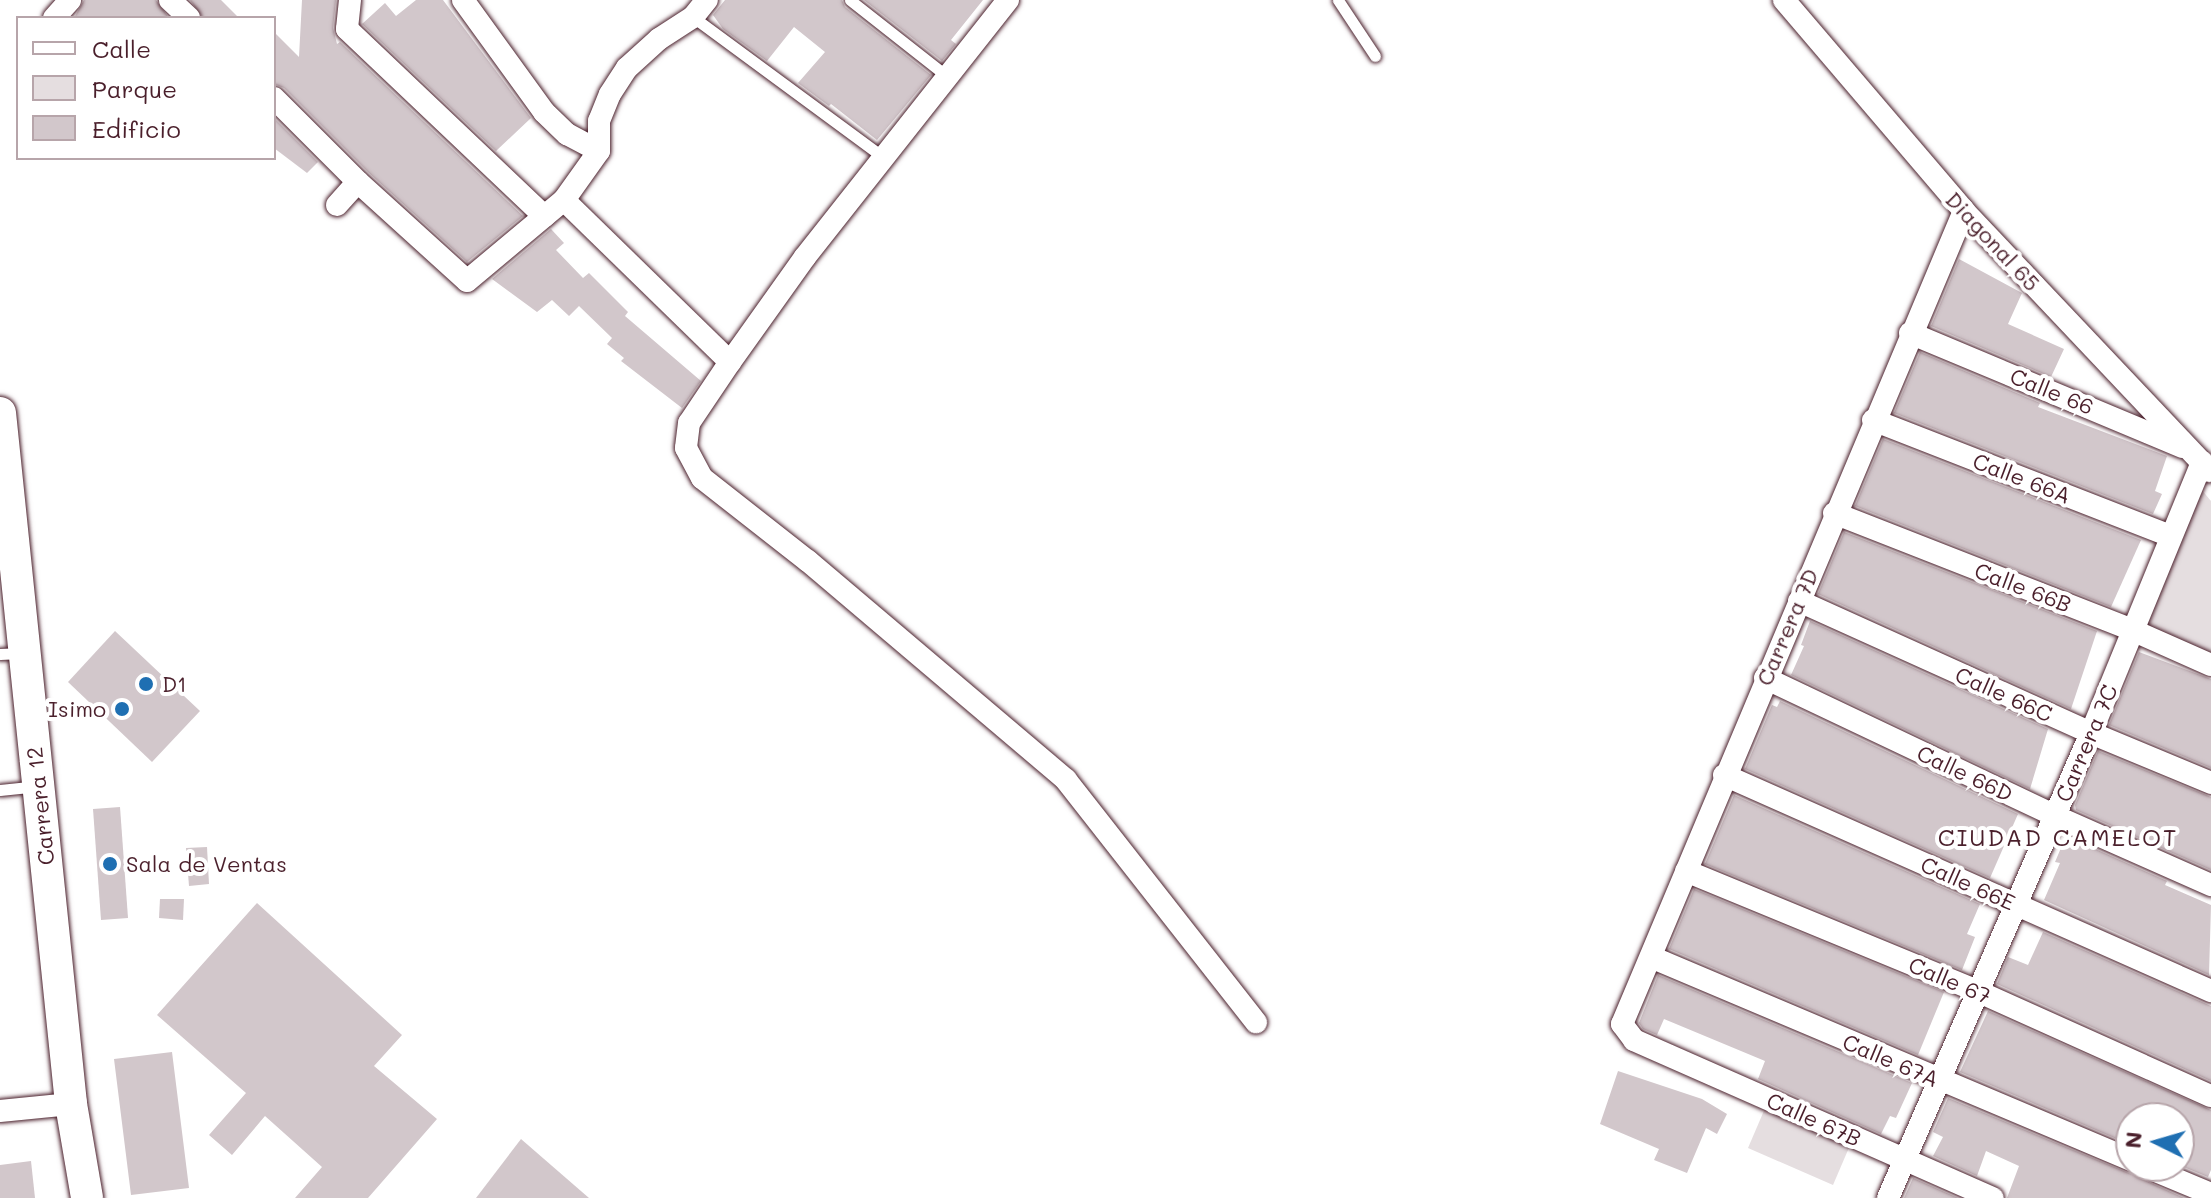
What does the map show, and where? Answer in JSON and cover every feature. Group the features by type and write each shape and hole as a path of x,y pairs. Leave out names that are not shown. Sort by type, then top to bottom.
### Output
{"main road":[{"name":"Carrera 12","path":"1,431 13,654 37,786 71,1104 87,1198"}],"street":[{"path":"56,16 70,0"},
{"path":"170,0 187,16"},
{"path":"350,0 347,29 544,216"},
{"path":"463,0 544,112 567,134 599,151"},
{"path":"1008,0 949,78 883,157 730,362 689,423 686,448 702,478 808,561 1066,780 1256,1022"},
{"name":"Diagonal 65","path":"1784,0 1964,211 2202,462"},
{"path":"276,100 358,182 467,281 564,200 599,151 599,121 610,94 627,68 700,8"},
{"path":"337,205 358,182"},
{"path":"564,200 730,362"},
{"name":"Carrera 7D","path":"1634,1040 1623,1029 1623,1018 1873,420 1964,211"},
{"name":"Calle 66","path":"1910,333 2202,462"},
{"name":"Calle 66A","path":"1873,420 2171,536"},
{"name":"Carrera 7C","path":"1888,1198 2091,733 2202,462"},
{"name":"Calle 66B","path":"1834,513 2132,630 2211,665"},
{"name":"Calle 66C","path":"1799,601 2091,733 2211,783"},
{"name":"Calle 66D","path":"1765,678 2055,816 2211,885"},
{"name":"Calle 66E","path":"1724,775 2211,991"},
{"name":"Calle 67","path":"1686,871 1977,991 2211,1096"},
{"name":"Calle 67A","path":"1651,957 2115,1153"},
{"name":"Calle 67B","path":"1634,1040 1993,1198"},
{"path":"0,1111 71,1104"},
{"path":"2182,1182 2211,1194"}],"lane":[{"path":"850,0 949,78"},
{"path":"1338,0 1375,56"},
{"path":"700,8 883,157"},
{"path":"0,790 37,786"}],"green space":[{"path":"2201,489 2211,501 2211,656 2140,627"},
{"path":"1766,1106 1851,1143 1833,1185 1748,1148"}],"building":[{"path":"84,0 156,0 168,16 75,16"},
{"path":"190,0 221,0 237,16 202,16"},
{"path":"302,0 336,0 333,28 337,44 340,42 523,216 467,262 368,172 284,88 276,85 276,34 299,57"},
{"path":"416,0 443,0 531,118 496,151 362,24 385,3 396,16"},
{"path":"725,0 842,0 845,7 931,75 877,140 798,83 825,52 794,27 767,61 723,29 713,15"},
{"path":"864,0 983,0 951,40 956,44 942,61"},
{"path":"276,120 318,162 307,173 276,150"},
{"path":"551,229 564,243 556,250 583,278 589,273 628,312 625,316 701,381 682,408 621,361 624,358 607,344 612,338 579,306 569,316 552,300 537,312 492,279"},
{"path":"1959,259 2022,293 2008,324 2064,349 2051,377 1931,326"},
{"path":"1920,352 2040,403 2038,407 2167,456 2155,491 2162,494 2153,514 1894,413"},
{"path":"1883,439 2141,540 2111,607 1855,506"},
{"path":"1844,532 2097,631 2071,709 1818,594"},
{"path":"1810,621 2048,729 2030,789 1791,675 1804,646 1801,645"},
{"path":"115,631 200,711 152,762 68,682"},
{"path":"2139,652 2211,679 2211,768 2109,725"},
{"path":"1780,701 2018,814 1990,878 1745,769 1772,705 1777,707"},
{"path":"2098,751 2211,797 2211,870 2076,810 2075,805"},
{"path":"1734,795 1980,904 1967,934 1975,937 1962,970 1705,864"},
{"name":"Sala de Ventas","path":"120,807 128,918 101,920 93,809"},
{"path":"2066,836 2167,881 2165,885 2211,905 2209,975 2044,900 2060,863 2055,862"},
{"path":"207,847 209,884 189,886 186,848"},
{"path":"1694,889 1944,992 1918,1055 1669,949"},
{"path":"160,899 184,899 183,920 159,918"},
{"path":"257,903 402,1035 374,1066 437,1119 368,1198 295,1198 322,1167 265,1116 232,1155 209,1135 246,1093 157,1015"},
{"path":"2043,932 2211,1006 2211,1081 1997,984 2008,957 2028,965"},
{"path":"1658,975 1912,1083 1896,1118 1890,1116 1881,1134 1758,1079 1765,1061 1664,1019 1657,1035 1643,1029 1639,1023"},
{"path":"1988,1011 2193,1102 2115,1102 2115,1138 1960,1072"},
{"path":"172,1052 189,1188 131,1195 114,1059"},
{"path":"1618,1071 1702,1099 1727,1114 1717,1134 1706,1128 1687,1173 1654,1160 1659,1149 1600,1124"},
{"path":"1948,1098 2115,1167 2115,1182 2149,1182 2184,1198 2007,1198 2019,1166 1986,1151 1977,1176 1933,1156 1943,1137 1933,1132"},
{"path":"2195,1103 2211,1110 2211,1170 2208,1177 2195,1172"},
{"path":"521,1139 589,1198 476,1198"},
{"path":"31,1161 35,1198 0,1198 0,1165"},
{"path":"1913,1178 1958,1198 1904,1198"}],"place":[{"name":"D1","path":"146,684"},
{"name":"Isimo","path":"122,709"},
{"name":"Sala de Ventas","path":"110,864"}],"district":[{"name":"CIUDAD CAMELOT","path":"2058,837"}]}
